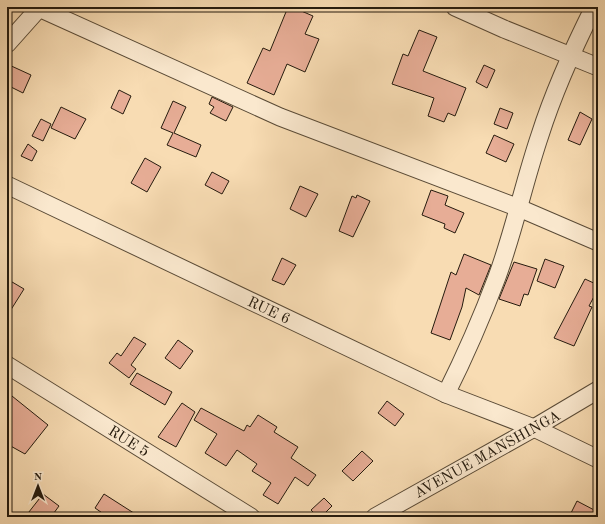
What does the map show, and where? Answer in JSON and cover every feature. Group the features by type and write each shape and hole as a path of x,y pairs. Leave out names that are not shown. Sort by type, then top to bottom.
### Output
{"street":[{"path":"455,7 598,67"},
{"path":"446,394 465,356 497,277 519,208 539,136 570,56 594,7"},
{"path":"7,44 40,8 280,117 519,208 598,242"},
{"name":"RUE 6","path":"7,185 446,394 534,428 598,459"},
{"name":"RUE 5","path":"7,365 251,517"},
{"name":"AVENUE MANSHINGA","path":"375,517 534,428 598,390"}],"building":[{"path":"288,7 292,7 313,16 305,34 319,39 305,72 287,64 274,95 247,83 263,48 270,51"},
{"path":"419,30 437,37 423,71 466,88 455,116 448,113 444,122 428,116 434,98 392,84 403,54 408,56"},
{"path":"7,64 31,75 23,93 7,85"},
{"path":"484,65 495,70 487,88 476,82"},
{"path":"119,90 131,96 123,114 111,108"},
{"path":"212,97 233,107 226,121 210,113 214,107 209,104"},
{"path":"173,101 186,107 174,133 201,145 196,157 167,145 173,133 161,128"},
{"path":"61,107 86,119 75,139 51,128"},
{"path":"500,108 513,113 507,129 494,124"},
{"path":"580,112 592,119 580,145 568,140"},
{"path":"41,119 51,124 43,141 32,136"},
{"path":"494,135 514,144 506,162 486,153"},
{"path":"28,144 37,151 32,161 21,156"},
{"path":"145,158 161,167 147,192 131,183"},
{"path":"212,172 229,181 222,194 205,185"},
{"path":"300,186 318,194 306,217 290,209"},
{"path":"431,190 448,196 445,205 464,213 455,233 444,228 445,224 422,215"},
{"path":"357,195 370,201 353,237 339,231 352,196 356,198"},
{"path":"464,254 491,265 479,295 466,288 462,307 450,340 431,333 451,272 456,275"},
{"path":"282,258 296,265 284,285 272,280"},
{"path":"545,259 564,266 555,288 537,281"},
{"path":"514,262 537,269 528,295 524,294 520,306 499,299"},
{"path":"7,279 24,289 7,316"},
{"path":"585,279 598,285 598,289 589,306 592,307 574,346 554,338"},
{"path":"134,337 146,344 131,365 136,369 129,378 109,363 117,353 121,356"},
{"path":"178,340 193,351 180,369 165,358"},
{"path":"137,373 172,392 165,405 130,384"},
{"path":"7,392 48,425 25,454 7,444"},
{"path":"387,401 404,414 395,426 378,413"},
{"path":"182,403 195,412 176,447 158,437"},
{"path":"201,408 244,431 247,425 250,427 258,415 277,427 274,432 298,447 291,458 316,475 308,486 295,477 278,504 263,495 271,483 252,471 257,464 237,450 226,466 205,453 217,434 194,420"},
{"path":"362,451 373,461 353,481 342,471"},
{"path":"43,494 59,506 51,517 25,517"},
{"path":"104,494 140,517 108,517 95,508"},
{"path":"324,498 332,506 321,517 318,517 311,510"},
{"path":"577,501 598,512 598,517 569,517"}]}
